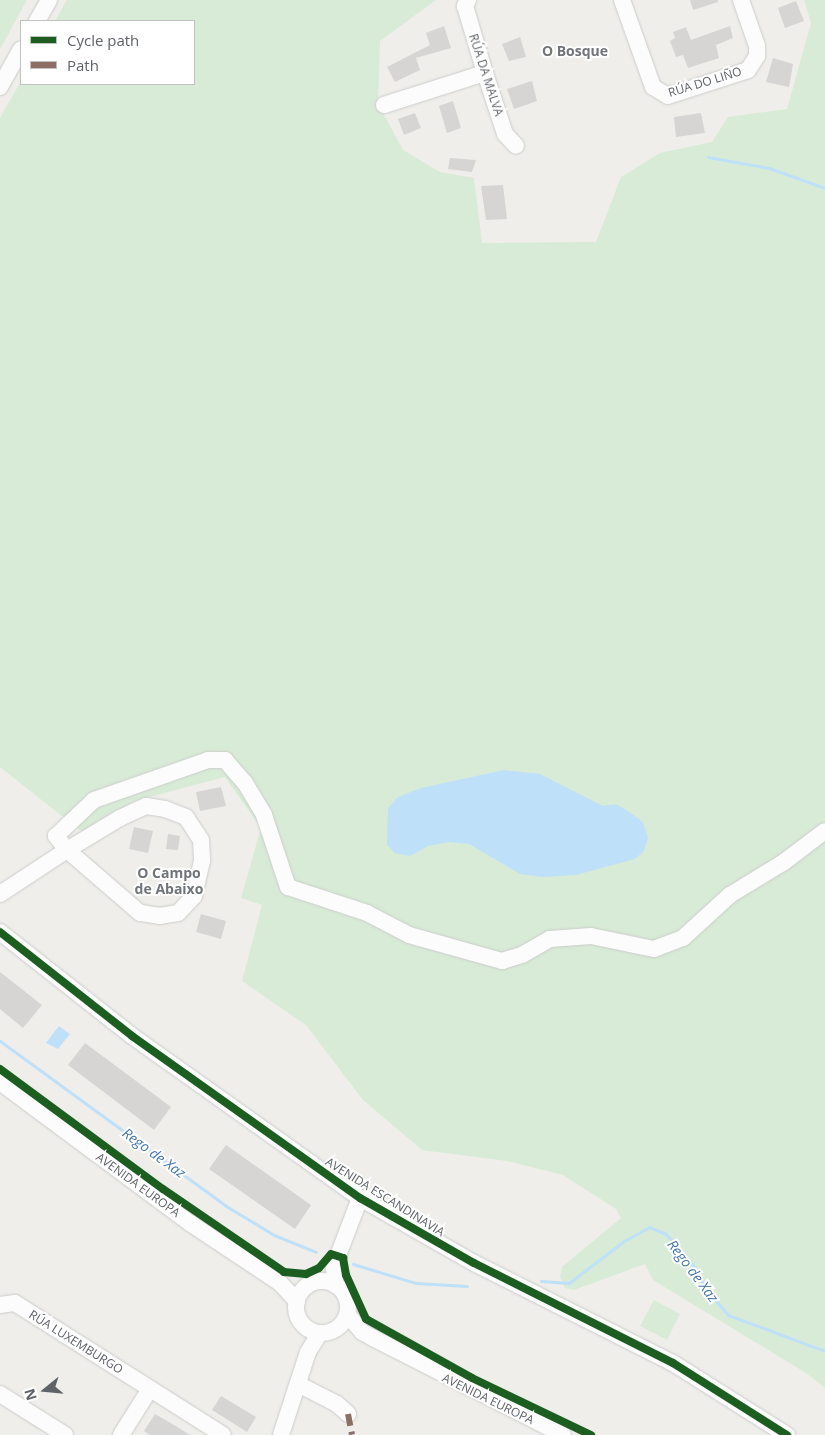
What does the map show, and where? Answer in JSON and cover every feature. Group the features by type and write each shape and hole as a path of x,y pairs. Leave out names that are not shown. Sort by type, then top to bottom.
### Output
{"street":[{"path":"38,20 49,0"},
{"name":"RÚA DA MALVA","path":"468,0 465,6 505,134 516,146"},
{"name":"RÚA DO LIÑO","path":"622,0 653,87 660,94 668,96 748,70 757,56 757,46 741,0"},
{"path":"0,87 20,51"},
{"path":"384,105 485,73"},
{"path":"0,894 67,850 146,806 165,808 186,817 201,840 202,861 194,896 178,913 160,916 140,913 67,850 56,836 94,800 208,760 225,760 245,782 264,815 288,887 367,913 409,935 502,960 522,955 550,939 591,936 654,949 683,938 730,895 784,862 825,831"},
{"name":"AVENIDA ESCANDINAVIA","path":"0,932 132,1036 360,1198 474,1263 673,1363 787,1435"},
{"name":"AVENIDA EUROPA","path":"0,1082 166,1206 300,1296"},
{"path":"328,1283 360,1198"},
{"path":"328,1283 346,1298 343,1320 314,1332 296,1314 300,1296 311,1284 328,1283"},
{"name":"RÚA LUXEMBURGO","path":"0,1305 16,1304 223,1435"},
{"name":"AVENIDA EUROPA","path":"343,1320 473,1392 563,1435"},
{"path":"281,1435 314,1332"},
{"path":"298,1384 337,1404 348,1414"},
{"path":"121,1435 150,1389"},
{"path":"0,1394 65,1435"}],"green space":[{"path":"0,0 27,0 0,49"},
{"path":"67,0 436,0 380,41 378,103 403,150 440,172 474,178 482,243 596,242 621,177 660,153 712,142 728,117 787,109 811,23 804,0 825,0 825,1388 806,1373 653,1280 645,1264 574,1290 565,1288 560,1277 562,1267 621,1218 616,1209 563,1175 507,1161 422,1150 363,1100 306,1025 242,981 262,905 241,898 261,828 225,777 134,801 82,832 0,767 0,118 20,83 20,85 195,85 195,20 56,20"},
{"path":"654,1300 680,1314 667,1340 640,1326"}],"water":[{"path":"504,770 540,774 603,806 616,804 643,822 648,838 644,851 635,859 576,875 543,877 520,874 469,844 449,842 428,846 410,856 395,853 387,845 388,808 398,797 421,788"},
{"path":"59,1026 70,1034 58,1049 46,1043"}],"building":[{"path":"690,0 718,0 718,2 693,10"},
{"path":"796,1 804,21 785,28 778,8"},
{"path":"444,26 451,48 416,58 420,70 395,82 387,67 430,45 426,33"},
{"path":"730,26 733,38 716,45 719,58 688,68 683,55 676,57 670,41 675,38 673,32 686,27 691,40"},
{"path":"520,37 526,57 509,61 502,44"},
{"path":"773,58 793,64 789,87 766,82"},
{"path":"532,81 537,101 514,109 507,89"},
{"path":"453,101 461,128 447,133 439,106"},
{"path":"415,113 421,128 404,135 398,119"},
{"path":"701,113 705,133 676,137 674,117"},
{"path":"450,158 476,160 472,172 448,169"},
{"path":"503,185 507,219 486,220 481,186"},
{"path":"221,787 226,806 200,811 196,792"},
{"path":"134,827 153,831 148,853 129,849"},
{"path":"168,834 180,836 178,850 166,849"},
{"path":"201,914 226,921 221,939 196,932"},
{"path":"0,972 42,1005 23,1028 0,1009"},
{"path":"85,1043 171,1107 154,1130 68,1065"},
{"path":"226,1145 311,1205 295,1229 209,1169"},
{"path":"221,1396 256,1417 247,1432 212,1410"},
{"path":"155,1414 190,1435 150,1435 144,1431"}],"waterway":[{"path":"708,157 769,168 825,188"},
{"name":"Rego de Xaz","path":"0,1041 226,1206 274,1235 316,1252"},
{"name":"Rego de Xaz","path":"541,1281 569,1283 624,1241 649,1227 666,1234 692,1264 707,1290 728,1315 825,1351"},
{"name":"Rego de Xaz","path":"353,1264 416,1283 467,1286"}],"marked path":[{"path":"348,1414 352,1435"}],"cycle path":[{"path":"0,932 132,1036 360,1198 474,1263 673,1363 787,1435"},
{"path":"0,1069 163,1189 284,1272 306,1274 319,1268 331,1254 343,1258 346,1275 366,1319 472,1378 591,1435"}],"district":[{"name":"O Bosque","path":"575,51"},
{"name":"O Campo de Abaixo","path":"169,882"}]}
